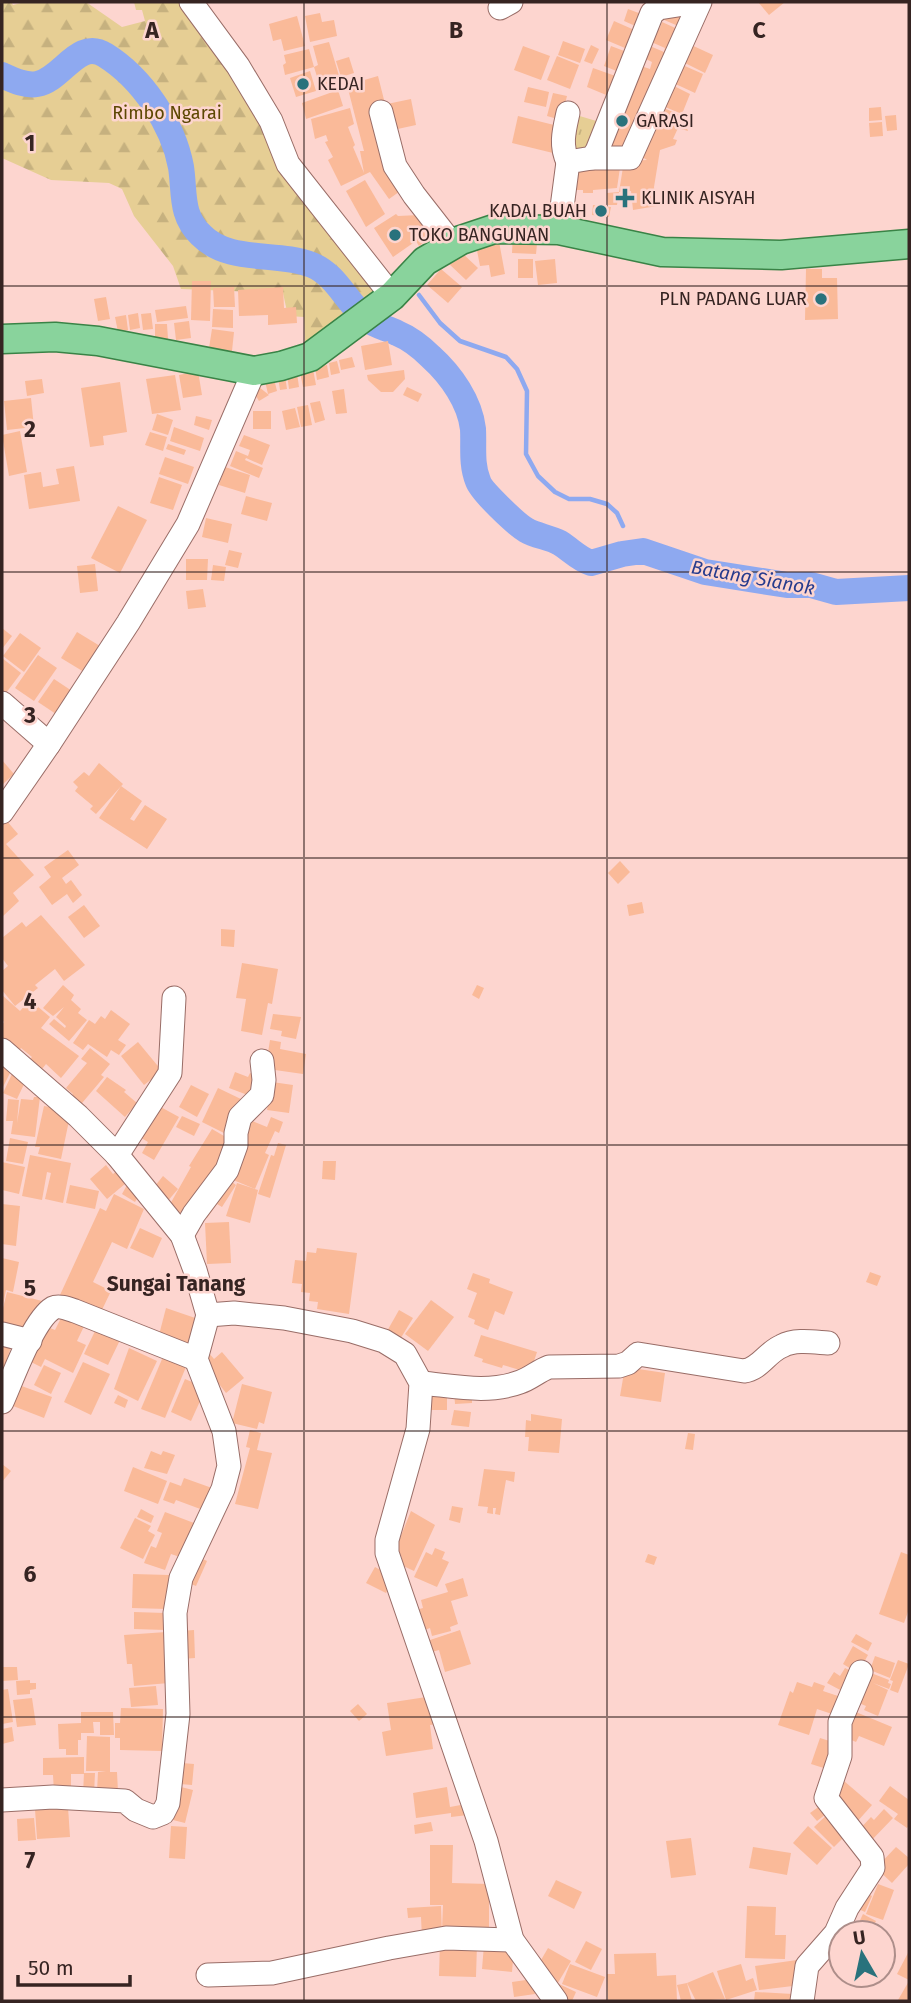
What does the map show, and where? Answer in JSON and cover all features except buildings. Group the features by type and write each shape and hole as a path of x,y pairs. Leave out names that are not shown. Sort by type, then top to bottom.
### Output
{"main road":[{"path":"2,340 55,337 98,341 254,371 281,366 310,357 320,350 392,296 425,261 453,245 494,229 559,230 662,252 781,256 909,244"}],"street":[{"path":"191,2 239,66 271,121 288,164 392,296"},
{"path":"568,162 592,158 630,158 698,2 658,5 652,13 592,158"},
{"path":"381,112 395,166 453,245"},
{"path":"559,230 568,162 563,152 562,140 568,113"},
{"path":"2,811 50,744 188,524 254,371"},
{"path":"2,704 50,744"},
{"path":"117,1155 170,1073 174,998"},
{"path":"2,1049 78,1116 117,1155 182,1235 208,1315 196,1359 224,1431 229,1466 223,1489 181,1577 175,1612 178,1714 169,1803 163,1813 153,1817 136,1810 125,1801 53,1797 2,1800"},
{"path":"182,1235 194,1214 228,1170 240,1117 262,1095 262,1061"},
{"path":"2,1402 39,1324 53,1308 61,1307 196,1359"},
{"path":"208,1315 234,1313 284,1318 352,1331 384,1341 405,1354 421,1383 418,1429 387,1540 387,1553 486,1841 512,1940 556,2001"},
{"path":"2,1334 30,1341"},
{"path":"421,1383 478,1389 498,1387 521,1382 549,1367 623,1365 638,1354 744,1371 759,1366 770,1352 789,1343 828,1342"},
{"path":"802,2001 807,1966 832,1939 846,1908 873,1868 872,1857 826,1798 840,1756 840,1722 861,1672"},
{"path":"208,1975 261,1973 446,1938 512,1940"}],"green space":[{"name":"Rimbo Ngarai","path":"2,2 11,2 13,5 25,2 86,2 122,27 145,21 142,10 136,10 134,2 184,2 288,146 390,280 306,366 304,317 288,316 283,293 181,289 173,266 134,216 122,189 109,183 51,180 2,158"},
{"path":"573,114 603,123 594,150 575,157"}],"waterway":[{"name":"Batang Sianok","path":"2,75 15,81 37,84 46,81 78,56 95,51 119,65 143,89 171,135 181,167 186,212 201,235 212,244 239,254 284,258 312,265 329,276 368,320 406,337 427,353 452,381 468,409 473,429 474,468 478,481 499,507 526,530 560,543 591,563 643,551 705,572 787,585 811,585 836,592 909,588"},
{"path":"419,295 440,323 460,341 506,357 517,369 527,391 526,454 538,476 555,492 569,499 590,499 607,504 617,513 623,526"}],"place":[{"name":"KEDAI","path":"303,84"},
{"name":"GARASI","path":"622,121"},
{"name":"KLINIK AISYAH","path":"625,198"},
{"name":"KADAI BUAH","path":"601,211"},
{"name":"TOKO BANGUNAN","path":"395,235"},
{"name":"PLN PADANG LUAR","path":"821,299"}],"district":[{"name":"Sungai Tanang","path":"176,1284"}]}
